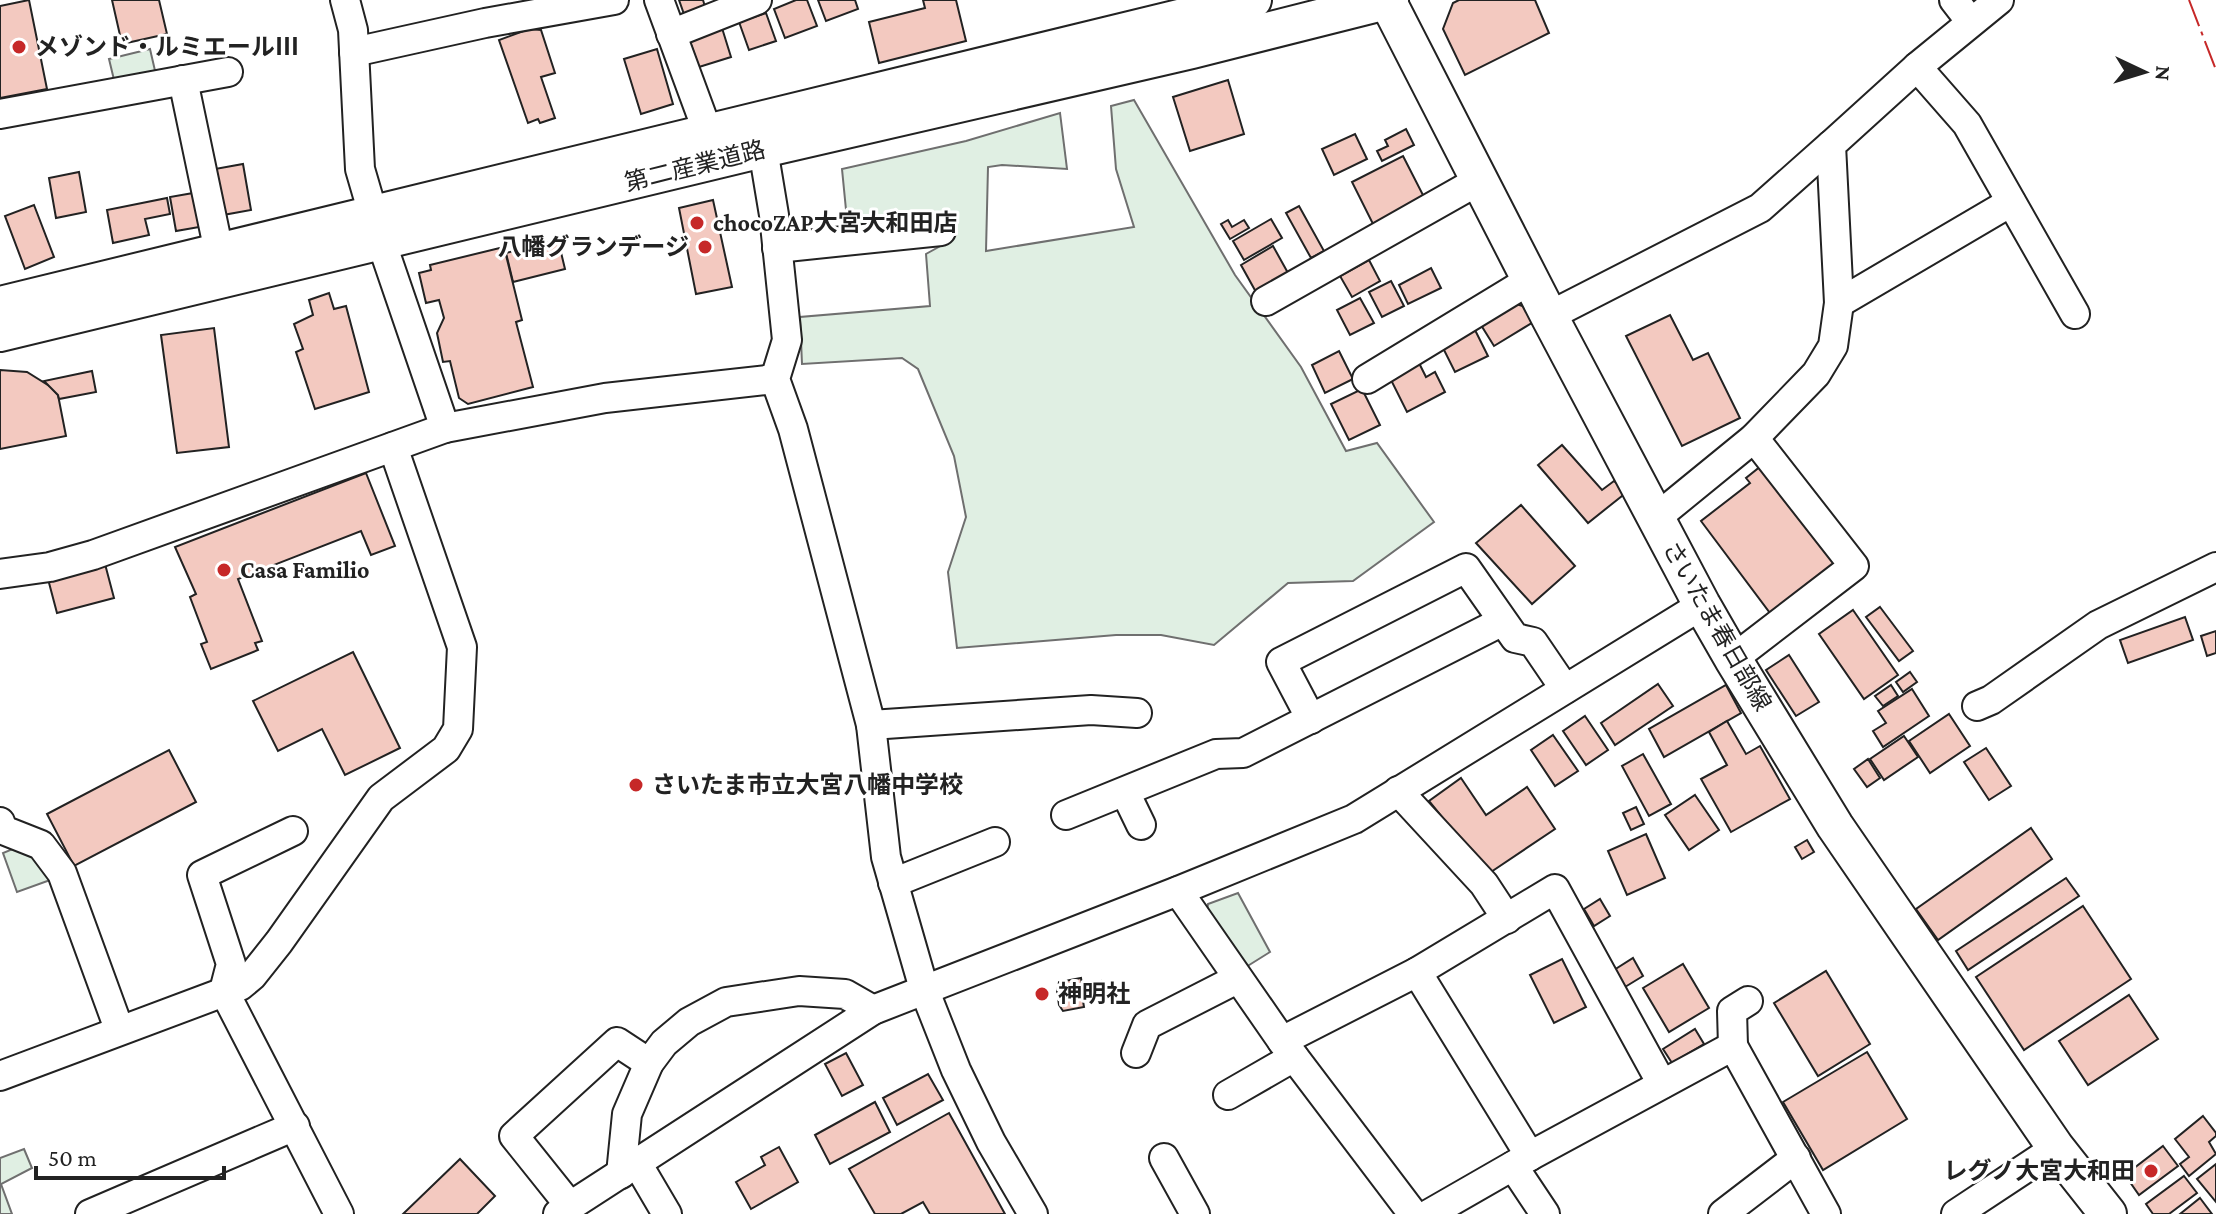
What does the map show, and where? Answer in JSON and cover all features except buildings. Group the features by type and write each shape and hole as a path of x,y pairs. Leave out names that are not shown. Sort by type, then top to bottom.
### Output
{"main road":[{"name":"第二産業道路","path":"0,333 222,266 713,147 1179,9 1253,0"},
{"name":"第二産業道路","path":"713,147 763,149 1192,50 1388,0"},
{"name":"さいたま春日部線","path":"1388,0 1478,181 1733,659 1835,826 2056,1148 2108,1214"},
{"name":"第二産業道路","path":"0,305 222,266"}],"street":[{"path":"345,0 353,30 360,169 445,428"},
{"path":"354,52 485,23 614,0"},
{"path":"659,0 713,147"},
{"path":"1549,316 1760,208 1917,67 1962,11 1999,0"},
{"path":"671,34 752,1"},
{"path":"1917,67 1967,124 2075,314"},
{"path":"0,114 228,72"},
{"path":"183,80 222,266"},
{"path":"1656,518 1754,438 1816,374 1833,346 1839,303 1831,145"},
{"path":"763,149 787,340 775,379 793,429 871,725 886,857 924,989 956,1070 991,1142 1033,1214"},
{"path":"1266,301 1478,181"},
{"path":"1839,303 2011,202"},
{"path":"777,248 941,231"},
{"path":"1367,379 1530,280"},
{"path":"0,574 50,567 93,555 445,428 605,398 775,379"},
{"path":"1733,659 1854,566 1754,438"},
{"path":"0,1076 240,986 252,976 381,798 446,749 458,729 462,647 393,447"},
{"path":"1977,706 1991,700 2098,625 2216,567"},
{"path":"1311,719 1281,662 1466,568 1501,622 1515,638 1533,642 1565,689"},
{"path":"649,1063 617,1042 514,1136 563,1212 873,1010 1354,819 1702,605"},
{"path":"1066,815 1216,754 1243,753 1501,622"},
{"path":"871,725 1091,710 1137,713"},
{"path":"1398,791 1484,884 1507,919"},
{"path":"1125,792 1141,825"},
{"path":"0,822 3,830 41,845 62,873 119,1029"},
{"path":"293,831 202,875 231,964 224,991 295,1126 331,1212"},
{"path":"893,883 995,842"},
{"path":"1228,1095 1288,1049 1555,889 1662,1084"},
{"path":"1178,891 1237,979 1413,1214"},
{"path":"1417,972 1521,1161 1545,1214"},
{"path":"1136,1053 1147,1025 1237,979"},
{"path":"667,1214 629,1169 627,1114 649,1063 664,1043 689,1022 726,1002 799,991 845,994 873,1010"},
{"path":"1748,1001 1732,1011 1733,1046 1826,1214"},
{"path":"1429,1214 1733,1046"},
{"path":"90,1214 295,1126"},
{"path":"1956,1214 2056,1148"},
{"path":"1164,1158 1195,1214"},
{"path":"1723,1214 1796,1158"}],"green space":[{"path":"150,49 156,75 115,84 109,59"},
{"path":"1134,100 1235,275 1301,367 1346,451 1377,443 1434,522 1353,581 1288,583 1214,645 1161,635 1116,635 957,648 948,572 966,517 954,456 918,369 902,358 802,364 800,317 930,306 926,254 953,239 948,222 848,230 842,169 966,141 1060,113 1067,169 988,167 986,251 1134,227 1116,169 1111,106"},
{"path":"15,848 38,860 53,879 17,892 3,853"},
{"path":"1238,893 1270,952 1246,967 1207,912 1208,904"},
{"path":"24,1149 32,1168 1,1184 12,1214 0,1214 0,1158"}],"power":[{"path":"2189,0 2216,70"}],"place":[{"name":"メゾンド・ルミエールⅢ","path":"19,47"},
{"name":"chocoZAP大宮大和田店","path":"697,223"},
{"name":"八幡グランデージ","path":"705,247"},
{"name":"Casa Familio","path":"224,570"},
{"name":"さいたま市立大宮八幡中学校","path":"636,785"},
{"name":"神明社","path":"1042,994"},
{"name":"レグノ大宮大和田","path":"2151,1171"}]}
